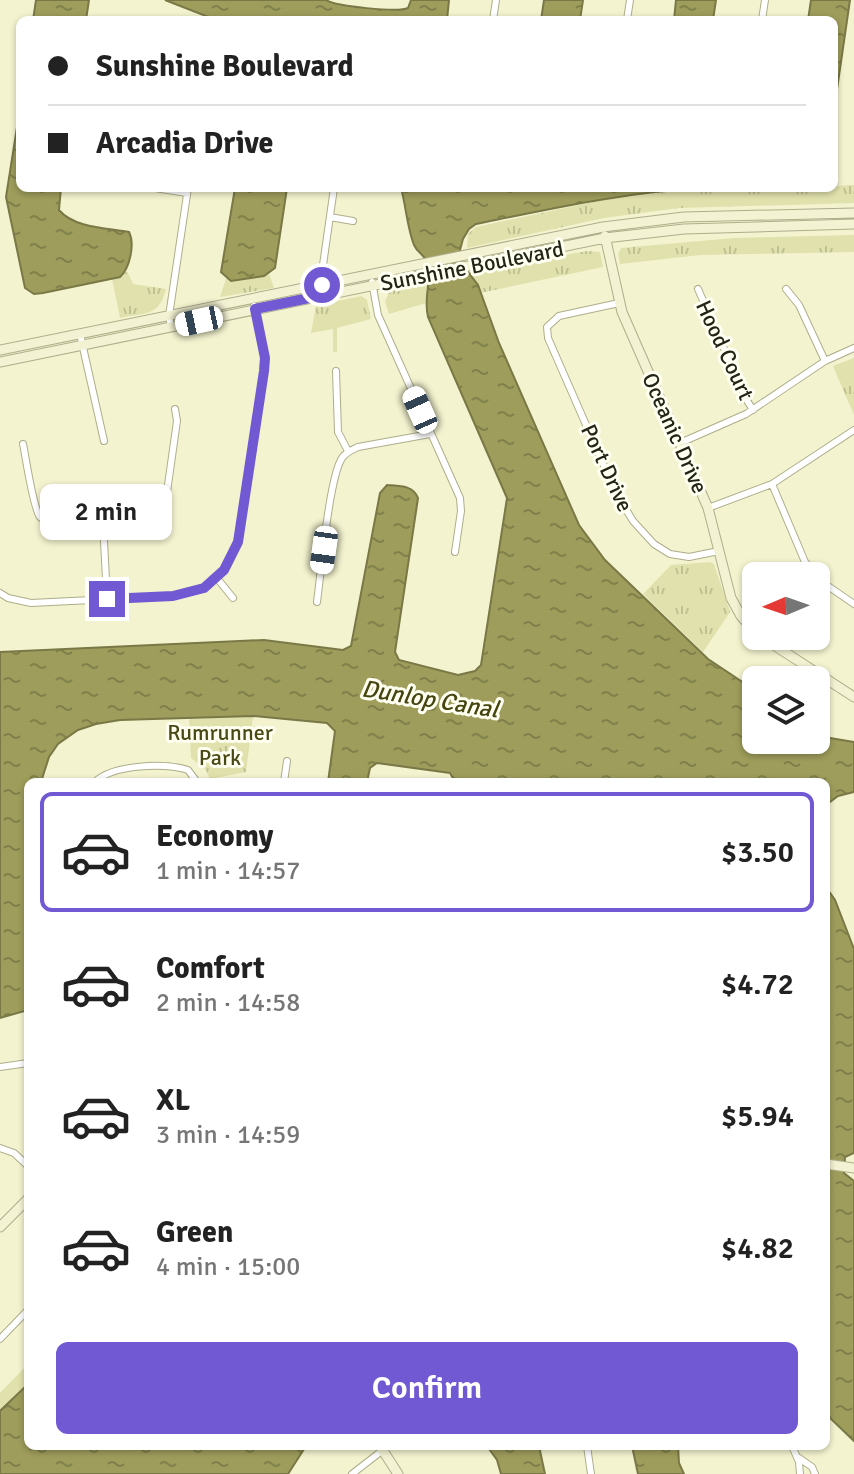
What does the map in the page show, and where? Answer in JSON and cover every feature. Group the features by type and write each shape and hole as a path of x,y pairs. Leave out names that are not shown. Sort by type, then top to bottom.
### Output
{"main road":[{"name":"Sunshine Boulevard","path":"0,350 169,316 323,290 420,265 603,227 684,217 854,213"},
{"name":"Sunshine Boulevard","path":"371,280 422,276 605,238 684,229 854,224"},
{"name":"Oceanic Drive","path":"603,227 619,303 708,508 731,598 742,617"},
{"name":"Sunshine Boulevard","path":"0,362 171,327 254,304"},
{"name":"Oceanic Drive","path":"782,650 854,697"},
{"path":"830,1163 852,1166"},
{"path":"0,1227 24,1203"},
{"path":"382,1450 398,1474"}],"street":[{"path":"171,327 169,316 188,192"},
{"path":"323,290 333,192"},
{"path":"330,217 353,221"},
{"path":"371,280 378,315 460,498 455,552"},
{"name":"Hood Court","path":"698,289 753,410"},
{"path":"786,289 799,305 825,361"},
{"path":"539,319 549,323 559,316 619,303"},
{"path":"0,593 31,603 173,596 204,588 224,570 238,542 264,371 265,358 254,304"},
{"name":"Port Drive","path":"549,323 548,338 615,491 633,521 654,544 670,554 689,557 719,551"},
{"path":"80,334 104,441"},
{"path":"680,443 753,410 825,361 854,348"},
{"path":"336,371 338,432 348,451"},
{"path":"23,444 35,508 51,524 157,517 163,508 177,421 175,409"},
{"path":"708,508 772,484 854,430"},
{"path":"317,602 336,474 341,459 348,451 358,447 430,434"},
{"path":"772,484 805,562 825,584 854,604"},
{"path":"103,522 107,599"},
{"path":"216,577 233,598"},
{"path":"285,778 287,761"},
{"path":"99,778 114,770 169,766 188,770 194,778"},
{"path":"0,1067 24,1064"},
{"path":"0,1148 14,1153 24,1162"},
{"path":"0,1339 24,1314"},
{"path":"352,1474 379,1450"},
{"path":"588,1450 591,1474"},
{"path":"794,1450 814,1472"},
{"path":"797,1455 800,1472 806,1467 814,1472"}],"green space":[{"path":"854,185 854,203 679,208 604,218 467,248 468,234 476,227 607,199 670,192 838,192 838,186"},
{"path":"854,235 854,252 700,255 620,264 618,254 621,248 734,238"},
{"path":"587,251 600,252 603,267 480,293 478,285 467,273"},
{"path":"127,271 133,284 166,289 155,309 120,318 112,279"},
{"path":"269,274 274,288 220,297 226,279 243,280"},
{"path":"428,282 426,303 389,314 385,302 390,290"},
{"path":"361,296 367,300 371,319 337,328 337,352 333,352 333,329 311,333 316,306"},
{"path":"854,358 854,415 833,366"},
{"path":"714,564 730,612 703,652 643,594 671,565"},
{"name":"Rumrunner Park","path":"253,716 246,772 210,778 206,770 191,758 189,719"},
{"path":"24,1368 24,1388 0,1411 0,1393"}],"water":[{"path":"36,0 89,0 87,16 34,16"},
{"path":"165,0 326,0 392,10 408,8 411,0 449,0 447,16 206,16"},
{"path":"544,0 583,0 581,16 542,16"},
{"path":"676,0 716,0 714,16 674,16"},
{"path":"811,0 850,0 838,82 838,16 809,16"},
{"path":"16,133 16,192 61,192 59,210 65,216 91,226 129,232 132,243 126,268 120,277 34,294 25,288 6,197"},
{"path":"234,192 286,192 275,268 264,276 231,281 221,272"},
{"name":"Dunlop Canal","path":"402,192 660,192 563,206 476,224 463,239 460,250 462,264 478,285 499,343 579,525 605,560 708,659 742,682 742,754 830,754 830,738 854,742 854,792 838,796 830,802 830,778 453,778 450,773 377,763 370,768 368,778 329,778 335,731 327,723 253,716 120,720 96,724 78,730 58,744 49,757 42,778 24,778 24,1011 0,1018 0,652 264,640 343,650 351,646 380,493 387,485 409,488 418,498 395,652 399,660 458,675 475,671 481,665 507,498 428,317 428,265 414,245"},
{"path":"830,893 854,949 854,1153 845,1157 844,1173 854,1181 854,1441 831,1419"},
{"path":"24,1388 24,1450 303,1450 288,1474 0,1474 0,1411"},
{"path":"490,1450 540,1450 545,1474 501,1474"},
{"path":"633,1450 678,1450 684,1474 638,1474"}],"route":[{"path":"107,599 173,596 204,588 224,570 238,542 264,371 265,358 255,309 324,295 322,285"}]}
